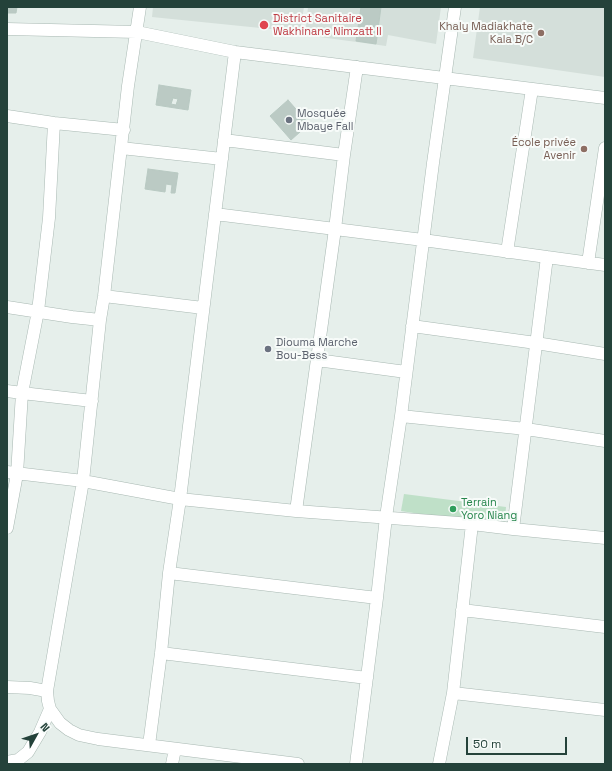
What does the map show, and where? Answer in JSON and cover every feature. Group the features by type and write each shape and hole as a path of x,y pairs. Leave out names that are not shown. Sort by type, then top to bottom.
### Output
{"street":[{"path":"140,7 128,86 124,130 100,320 83,481 47,691 50,708 60,723 68,730 79,735 149,746 298,764"},
{"path":"356,764 386,517 401,416 423,240 455,7"},
{"path":"7,29 137,32 235,52 605,98"},
{"path":"149,746 169,574 180,498 235,52"},
{"path":"296,511 318,360 344,155 357,67"},
{"path":"507,252 532,89"},
{"path":"7,116 54,123 124,130"},
{"path":"7,528 22,394 38,311 49,218 54,123"},
{"path":"224,140 344,155"},
{"path":"121,148 222,159"},
{"path":"588,263 605,148"},
{"path":"215,214 605,265"},
{"path":"513,529 547,257"},
{"path":"104,296 203,308"},
{"path":"7,307 100,320"},
{"path":"412,326 605,354"},
{"path":"318,360 406,372"},
{"path":"7,391 22,394 92,401"},
{"path":"401,416 526,429 605,441"},
{"path":"12,473 83,481 180,498 296,511 472,524 605,538"},
{"path":"439,764 453,693 472,524"},
{"path":"169,574 377,598"},
{"path":"462,610 605,627"},
{"path":"161,653 367,678"},
{"path":"7,687 30,688 47,691"},
{"path":"453,693 605,710"},
{"path":"7,762 18,760 24,757 28,752 40,732 50,708"},
{"path":"172,764 175,749"}],"shaded area":[{"name":"District Sanitaire Wakhinane Nimzatt II","path":"153,7 304,7 300,32 152,17"},
{"path":"308,7 441,7 436,44 388,35 386,46 305,35"},
{"name":"Khaly Madiakhate Kala B/C","path":"480,7 605,7 605,77 473,58"}],"green space":[{"name":"Terrain Yoro Niang","path":"404,494 506,507 504,527 401,511"}],"building":[{"path":"7,7 17,7 16,13 7,13"},
{"path":"361,7 381,7 376,44 356,41"},
{"path":"159,85 191,90 188,110 156,105"},
{"path":"173,98 178,99 176,105 171,104"},
{"name":"Mosquée Mbaye Fall","path":"288,100 309,124 291,140 270,116"},
{"path":"148,169 178,173 175,193 171,193 172,185 166,184 165,192 145,189"}],"place":[{"name":"District Sanitaire Wakhinane Nimzatt II","path":"264,25"},
{"name":"Khaly Madiakhate Kala B/C","path":"541,33"},
{"name":"Mosquée Mbaye Fall","path":"289,120"},
{"name":"École privée Avenir","path":"584,149"},
{"name":"Diouma Marche Bou-Bess","path":"268,349"},
{"name":"Terrain Yoro Niang","path":"453,509"}]}
